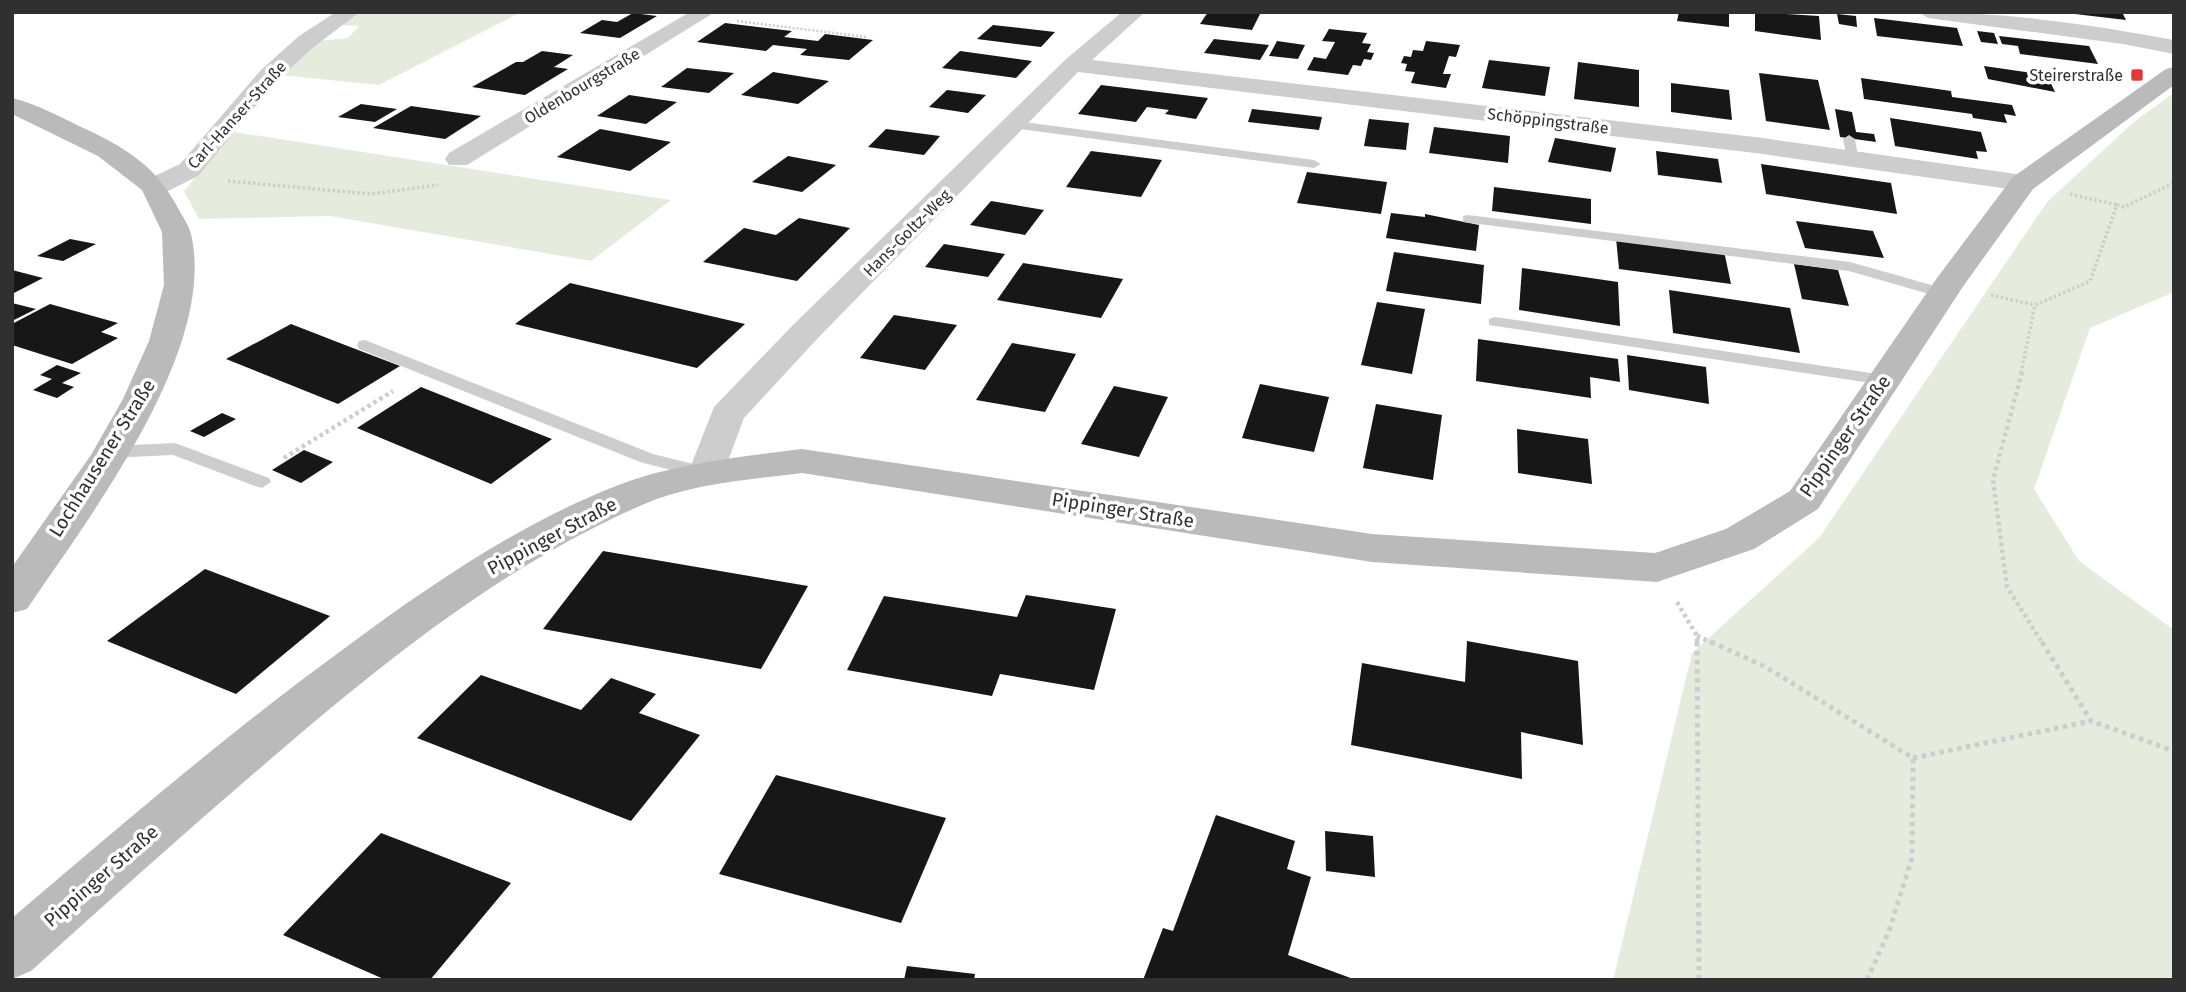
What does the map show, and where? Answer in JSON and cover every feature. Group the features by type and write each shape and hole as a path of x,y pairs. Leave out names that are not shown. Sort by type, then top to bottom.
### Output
{"main road":[{"name":"Pippinger Straße","path":"12,953 141,839 286,718 436,603 523,548 630,495 707,473 802,461 1373,548 1657,568 1740,539 1804,499 1943,293 2023,183 2174,74"},
{"name":"Lochhausener Straße","path":"12,105 122,161 154,187 176,227 180,248 178,296 162,358 109,452 12,598"}],"street":[{"name":"Carl-Hanser-Straße","path":"154,187 190,170 269,75 307,41 350,12"},
{"name":"Hans-Goltz-Weg","path":"707,473 727,415 805,332 1016,125 1073,65 1135,12"},
{"path":"1928,12 2123,37 2174,47"},
{"name":"Oldenbourgstraße","path":"458,159 701,14"},
{"name":"Schöppingstraße","path":"1073,65 1852,149 2023,183"}],"lane":[{"path":"1016,125 1314,164"},
{"path":"1468,219 1850,267 1943,293"},
{"path":"1495,322 1884,380"},
{"path":"365,345 647,458 707,473"},
{"path":"109,452 175,449 256,480"}],"path":[{"path":"701,14 866,37"},
{"path":"154,187 211,181 318,191 397,193 452,181 465,172 466,167 458,159"},
{"path":"2091,721 2007,587 1993,480 2017,395 2035,305 2090,281 2117,205 2124,207 2174,183"},
{"path":"256,480 427,370"},
{"path":"1657,568 1697,636 1699,980"},
{"path":"1697,636 1764,666 1913,758 2091,721 2174,751"},
{"path":"1867,980 1889,931 1912,858 1913,758"}],"shaded area":[{"path":"360,12 521,12 379,85 280,75 318,41 348,38 359,26 340,25"},
{"path":"2174,93 2174,292 2090,328 2034,489 2079,561 2174,630 2174,980 1613,980 1692,653 1819,538 2047,202 2135,121"},
{"path":"234,132 671,200 591,261 330,216 199,219 184,191"}],"building":[{"path":"1208,12 1260,14 1252,30 1200,24"},
{"path":"1679,12 1729,12 1729,27 1677,21"},
{"path":"1755,12 1819,16 1821,40 1755,31"},
{"path":"2122,12 2126,20 2075,14"},
{"path":"633,13 657,16 620,38 580,33 602,20 617,22"},
{"path":"1837,14 1856,16 1857,27 1839,24"},
{"path":"1874,18 1957,28 1963,46 1877,36"},
{"path":"725,23 792,31 784,37 818,41 825,34 873,40 849,60 800,55 807,49 773,45 766,51 697,42"},
{"path":"993,25 1055,32 1041,47 977,39"},
{"path":"1329,29 1367,33 1362,43 1371,44 1367,52 1374,53 1371,60 1364,59 1361,66 1353,65 1348,75 1307,70 1314,57 1326,59 1335,42 1322,41"},
{"path":"1977,31 1994,33 1998,44 1981,42"},
{"path":"1999,36 2089,46 2098,64 2020,54 2018,46 2002,44"},
{"path":"1214,39 1269,45 1260,60 1204,53"},
{"path":"1277,41 1305,45 1298,59 1269,56"},
{"path":"1426,41 1460,45 1456,57 1449,56 1443,74 1451,74 1446,88 1411,83 1415,72 1405,71 1407,64 1401,63 1404,56 1411,57 1413,50 1423,51"},
{"path":"542,51 573,55 554,67 568,69 525,95 472,87 516,62 523,62"},
{"path":"960,51 1032,61 1016,78 942,68"},
{"path":"1489,60 1550,67 1545,96 1482,88"},
{"path":"1578,62 1639,70 1639,107 1574,99"},
{"path":"1984,66 2047,75 2055,92 1988,79"},
{"path":"687,68 734,73 709,93 661,87"},
{"path":"773,72 829,81 798,104 741,95"},
{"path":"1759,73 1818,80 1830,130 1766,121"},
{"path":"1861,78 1951,91 1952,97 2012,105 2016,116 2004,114 2007,123 1973,118 1972,114 1864,99"},
{"path":"1671,83 1729,90 1732,120 1671,112"},
{"path":"1101,85 1208,98 1196,119 1165,114 1169,110 1147,107 1136,122 1078,114"},
{"path":"947,90 986,95 968,113 929,107"},
{"path":"629,95 677,102 646,124 597,116"},
{"path":"361,104 397,109 375,122 338,117"},
{"path":"411,106 481,116 445,139 373,128"},
{"path":"1252,109 1322,117 1319,130 1248,122"},
{"path":"1835,109 1852,112 1856,132 1874,134 1876,142 1840,137"},
{"path":"1890,118 1981,132 1987,152 1976,151 1978,159 1895,146"},
{"path":"1369,119 1409,123 1406,150 1364,146"},
{"path":"1434,127 1510,136 1508,163 1429,153"},
{"path":"600,129 671,142 630,171 557,157"},
{"path":"886,129 940,136 924,155 868,147"},
{"path":"1555,138 1616,148 1611,172 1548,162"},
{"path":"1091,151 1162,160 1141,197 1066,187"},
{"path":"1656,151 1718,159 1722,183 1658,175"},
{"path":"788,156 836,165 802,192 752,182"},
{"path":"1761,164 1891,183 1897,214 1766,194"},
{"path":"1307,172 1387,182 1381,214 1297,203"},
{"path":"1494,187 1591,199 1591,224 1492,211"},
{"path":"991,201 1044,210 1025,235 970,225"},
{"path":"1391,213 1425,217 1425,214 1479,225 1476,251 1386,238"},
{"path":"799,218 850,228 797,281 703,262 744,228 776,235"},
{"path":"1796,221 1873,231 1884,258 1805,248"},
{"path":"1616,238 1724,251 1731,284 1619,269"},
{"path":"70,239 96,244 63,261 37,256"},
{"path":"944,244 1005,254 988,277 925,267"},
{"path":"1394,252 1484,265 1481,304 1386,291"},
{"path":"1023,263 1123,279 1101,318 997,300"},
{"path":"1794,264 1838,270 1849,306 1802,299"},
{"path":"1522,268 1618,282 1620,326 1519,310"},
{"path":"12,270 43,278 12,294"},
{"path":"570,283 745,324 697,368 515,324"},
{"path":"1669,290 1790,308 1800,353 1673,333"},
{"path":"1377,302 1425,309 1412,374 1361,365"},
{"path":"12,303 36,309 12,321"},
{"path":"50,304 118,323 101,332 118,338 72,364 12,345 12,324"},
{"path":"894,315 957,325 925,370 860,358"},
{"path":"291,324 400,366 338,404 226,359"},
{"path":"1478,339 1618,359 1620,382 1590,377 1591,398 1476,381"},
{"path":"1012,343 1076,354 1045,412 976,400"},
{"path":"1627,355 1706,367 1709,404 1629,390"},
{"path":"57,365 81,373 62,383 74,387 57,398 33,390 52,379 40,375"},
{"path":"1260,384 1329,397 1314,452 1242,438"},
{"path":"1114,386 1168,397 1139,457 1081,444"},
{"path":"421,387 552,439 491,484 357,428"},
{"path":"1376,404 1442,415 1433,480 1363,468"},
{"path":"222,413 236,419 204,437 190,431"},
{"path":"1517,429 1588,439 1592,484 1518,473"},
{"path":"304,450 333,462 301,483 272,470"},
{"path":"603,551 808,586 761,669 543,629"},
{"path":"205,569 330,616 236,694 107,641"},
{"path":"1026,595 1116,609 1094,690 1000,674 992,696 847,670 884,596 1017,617"},
{"path":"1467,641 1578,661 1583,745 1521,732 1522,779 1351,745 1362,663 1465,682"},
{"path":"481,675 581,710 611,678 656,694 639,713 700,735 631,821 417,738"},
{"path":"776,775 946,818 901,923 719,874"},
{"path":"1216,815 1295,841 1287,869 1311,877 1288,955 1356,980 1143,980 1163,928 1173,931"},
{"path":"1325,831 1373,836 1375,877 1326,871"},
{"path":"381,833 511,883 430,980 386,980 283,935"},
{"path":"907,966 975,974 974,980 904,980"}],"place":[{"name":"Steirerstraße","path":"2137,75"}]}
